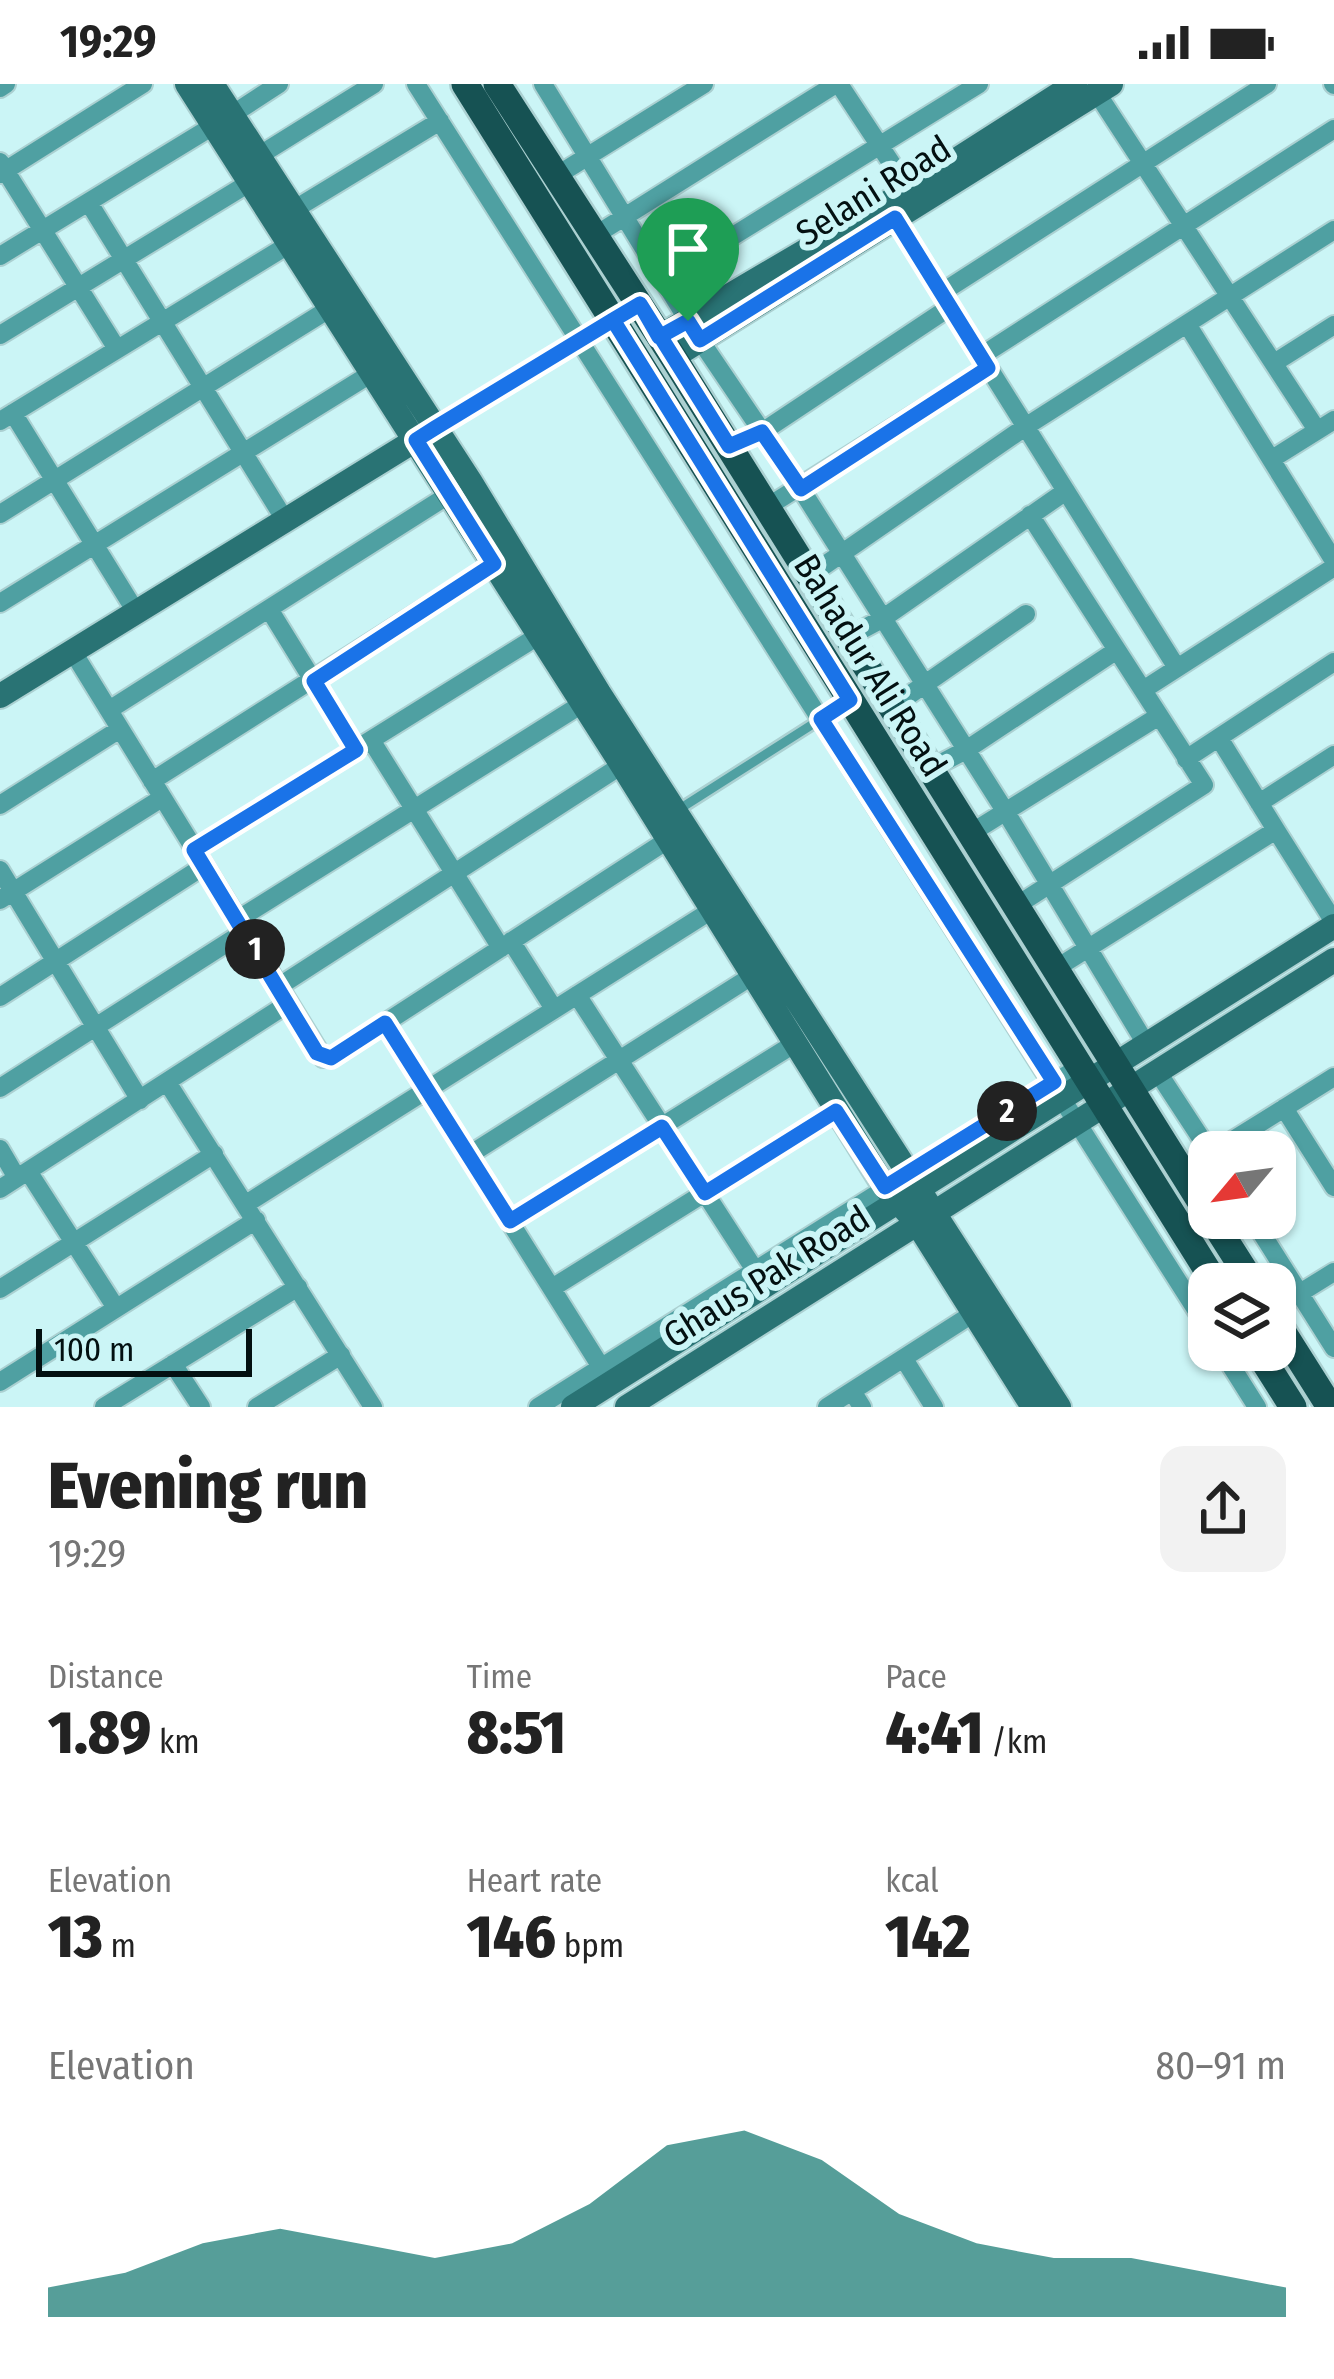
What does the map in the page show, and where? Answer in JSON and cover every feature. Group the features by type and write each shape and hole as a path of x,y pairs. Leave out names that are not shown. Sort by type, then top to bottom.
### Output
{"main road":[{"name":"Bahadur Ali Road","path":"465,84 1203,1263"},
{"name":"Bahadur Ali Road","path":"496,84 640,304 1188,1181"},
{"path":"1296,1353 1330,1407"},
{"path":"1270,1371 1293,1407"}],"street":[{"path":"117,349 2,169 143,84"},
{"path":"187,84 260,155 295,209 299,238 329,308 372,373 426,434 450,494 622,765 677,826 712,910 890,1195 926,1218 1059,1407"},
{"path":"212,84 249,183 299,238 912,1181 974,1313 1033,1407"},
{"path":"0,256 279,84"},
{"path":"260,155 374,84"},
{"path":"416,84 1188,1296"},
{"path":"556,176 704,84"},
{"path":"789,84 802,104"},
{"path":"594,236 837,84 909,190"},
{"path":"662,280 979,84"},
{"path":"729,446 762,432 1143,164 1267,84"},
{"path":"514,111 548,86 662,280 1007,814 1146,1044"},
{"path":"1080,88 1143,164 1274,364 1326,425 1272,459"},
{"name":"Selani Road","path":"890,210 909,190 1080,88"},
{"name":"Selani Road","path":"666,347 1080,88"},
{"path":"295,209 440,121"},
{"path":"767,507 801,489 1334,129"},
{"path":"0,335 249,183"},
{"path":"89,202 285,520"},
{"path":"890,210 1177,668"},
{"path":"808,576 1025,428 1334,230"},
{"path":"136,612 55,480 7,417 299,238"},
{"path":"0,696 640,304"},
{"path":"0,514 329,308"},
{"path":"1143,691 1334,564 1326,528 1272,459 1186,324"},
{"path":"1274,364 1334,325"},
{"path":"0,603 372,373"},
{"path":"848,638 1066,491"},
{"path":"109,710 450,494"},
{"path":"1016,907 1204,785 1030,515"},
{"path":"7,896 314,681 494,564"},
{"path":"269,609 314,681 415,809 455,874 554,1009"},
{"path":"892,707 1026,614"},
{"path":"0,997 364,745 538,636"},
{"path":"930,769 1117,650"},
{"path":"73,652 323,1058 331,1058 506,945 677,826"},
{"path":"1186,759 1334,662"},
{"path":"0,1088 96,1028 415,809 582,704"},
{"path":"971,833 1159,716"},
{"path":"0,805 120,729"},
{"path":"1122,1077 1146,1044 1334,924 1219,738"},
{"path":"1259,803 1334,755"},
{"path":"15,1180 167,1082 455,874 622,765"},
{"path":"1055,969 1276,830"},
{"path":"0,870 7,896 56,962 140,1100"},
{"path":"0,1382 116,1308 427,1089 712,910"},
{"name":"Ghaus Pak Road","path":"626,1407 1078,1120 1090,1084 1157,1071 1334,960"},
{"path":"469,1156 752,976"},
{"path":"577,994 760,1279"},
{"path":"385,1023 606,1375"},
{"path":"510,1221 794,1044"},
{"path":"1157,1071 1197,1131"},
{"path":"1247,1131 1334,1077"},
{"path":"167,1082 373,1407"},
{"path":"574,1407 606,1375 912,1181 1059,1089 1090,1084"},
{"path":"1284,1108 1334,1187"},
{"path":"552,1288 836,1111"},
{"path":"0,1149 15,1180 74,1243 116,1308"},
{"path":"0,1289 214,1154"},
{"path":"1182,1172 1188,1168"},
{"path":"1265,1239 1334,1348"},
{"path":"1300,1293 1334,1271"},
{"path":"538,1407 648,1359 760,1279"},
{"path":"104,1407 298,1287"},
{"path":"826,1407 857,1399 904,1359 974,1313"},
{"path":"256,1407 341,1355"},
{"path":"648,1359 678,1407"},
{"path":"904,1359 934,1407"},
{"path":"173,1364 201,1407"},
{"path":"1234,1371 1257,1407"}],"lane":[{"path":"677,826 850,700"}],"route":[{"path":"688,321 659,337 640,304 613,320 435,428 416,440 494,564 314,681 356,750 194,850 317,1053 331,1058 385,1023 510,1221 662,1127 705,1193 836,1111 885,1187 1054,1082 821,719 850,700 613,320 640,304 659,337 729,446 762,432 801,489 988,368 895,218 700,340 688,321"}]}
